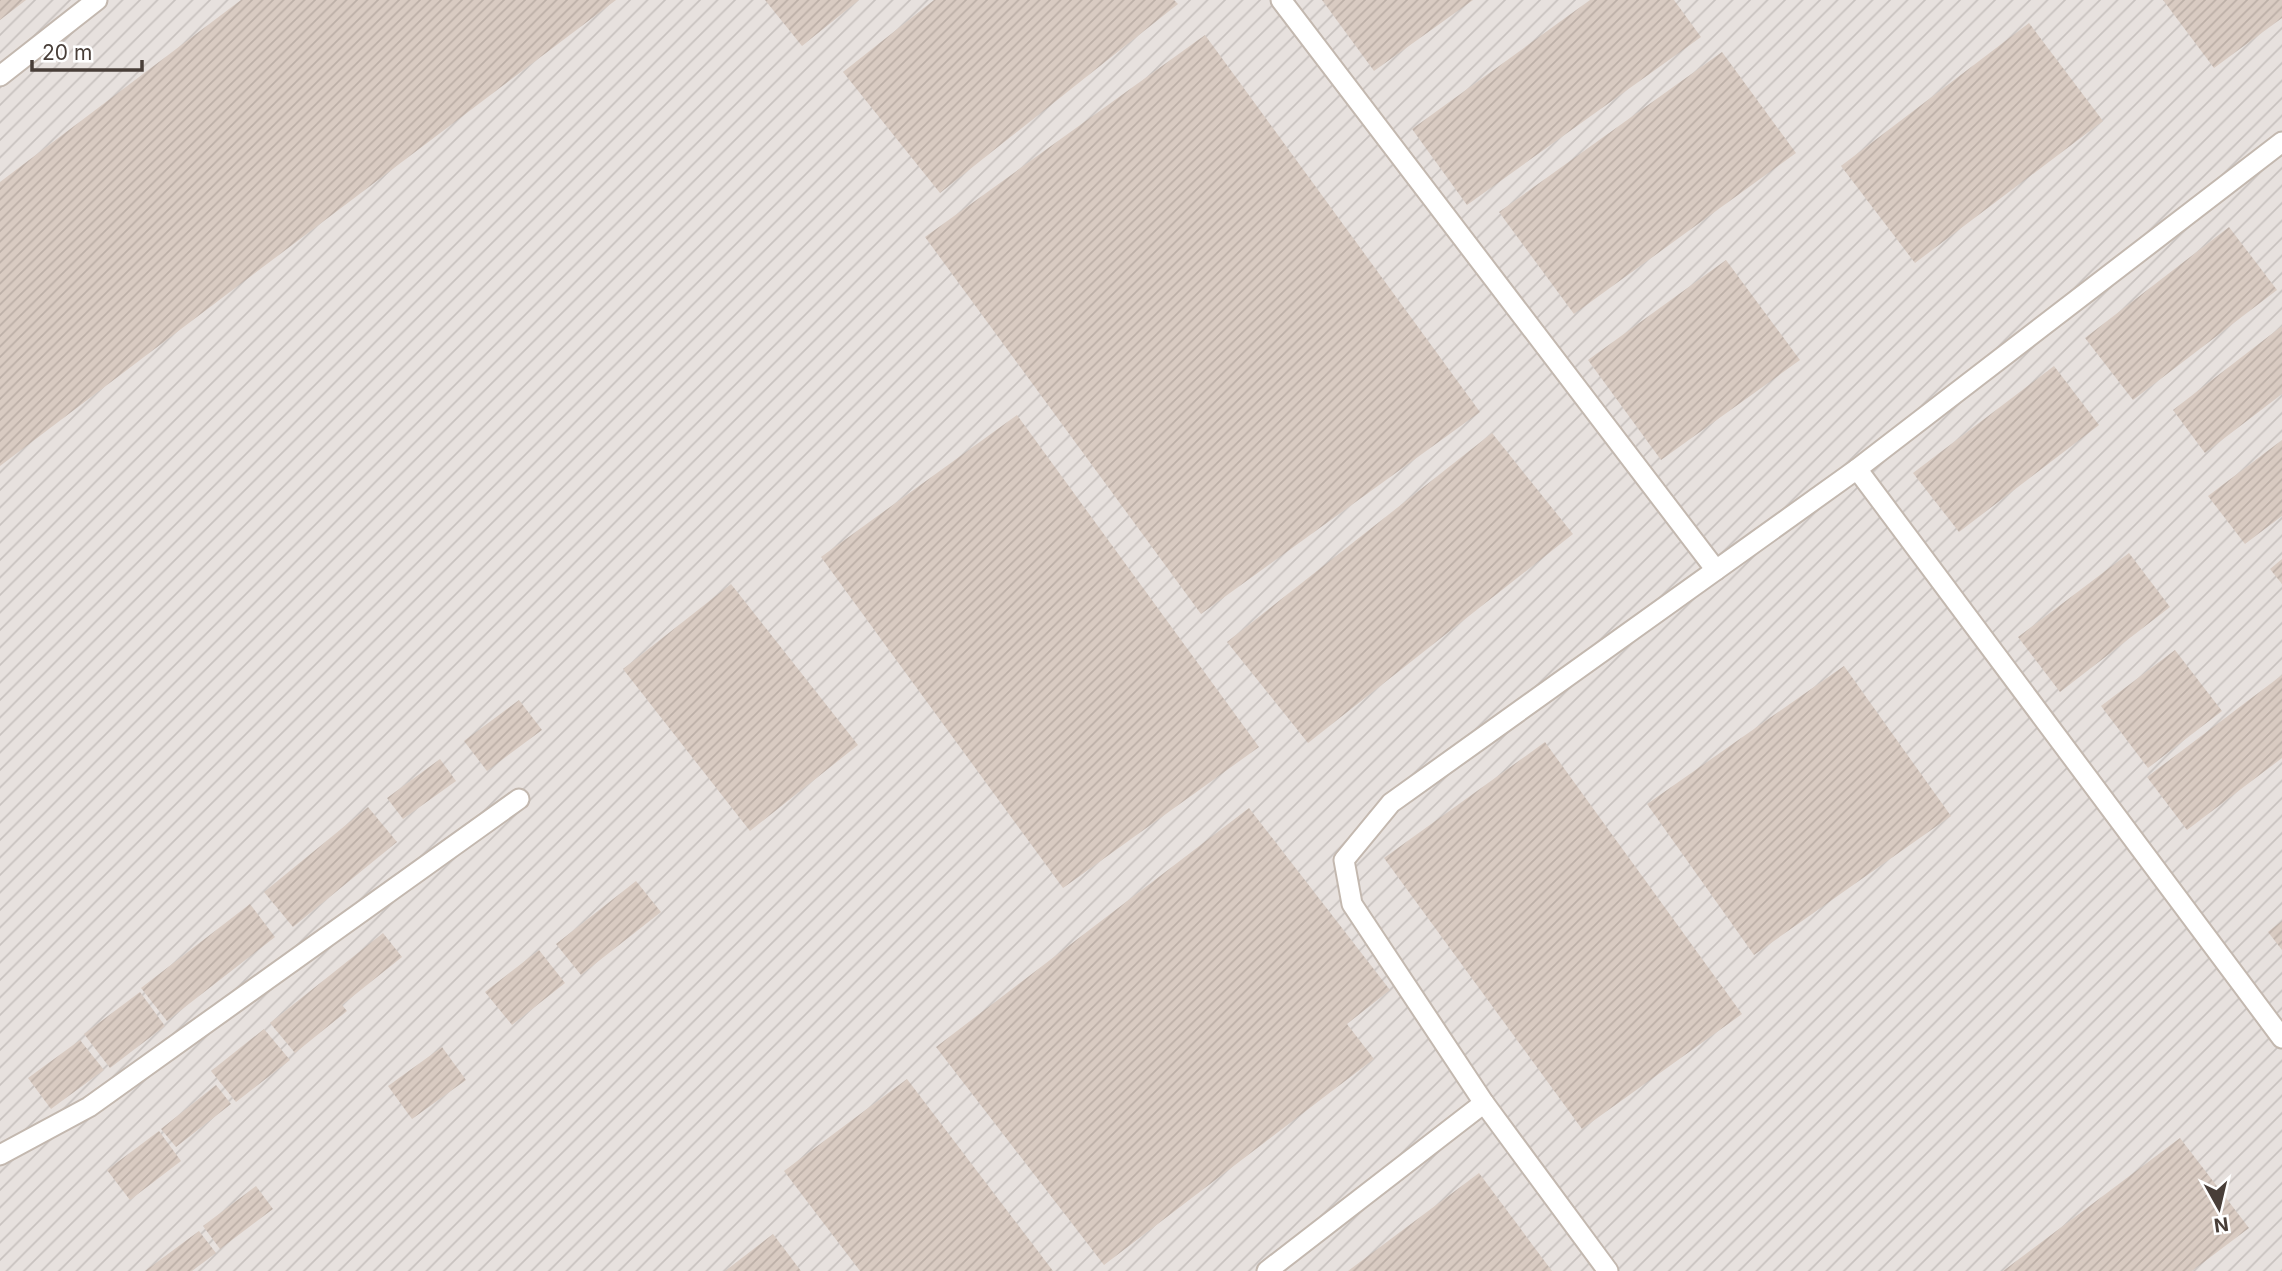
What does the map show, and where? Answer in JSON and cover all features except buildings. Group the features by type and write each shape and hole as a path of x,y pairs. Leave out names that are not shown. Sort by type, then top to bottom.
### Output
{"lane":[{"path":"0,75 97,0"},
{"path":"1281,0 1716,570"},
{"path":"1608,1271 1484,1103 1352,904 1344,860 1391,803 1857,469 2282,142"},
{"path":"1857,469 2282,1038"},
{"path":"0,1155 89,1107 519,799"},
{"path":"1267,1271 1484,1103"}],"shaded area":[{"path":"0,0 2282,0 2282,1271 0,1271"}]}
